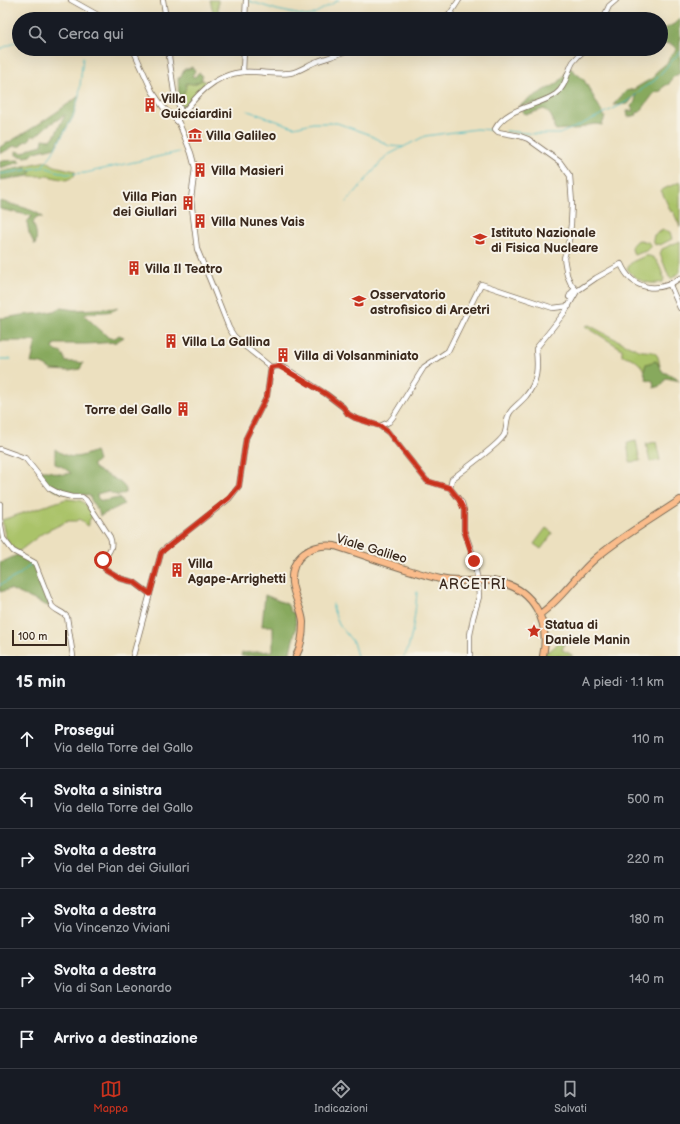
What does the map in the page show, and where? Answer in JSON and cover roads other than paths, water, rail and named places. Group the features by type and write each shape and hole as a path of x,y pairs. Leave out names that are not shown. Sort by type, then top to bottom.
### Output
{"main road":[{"path":"540,614 549,608 596,558 626,535 680,500"},
{"name":"Viale Galileo","path":"296,656 303,622 292,583 293,574 296,564 303,554 319,545 335,546 387,564 444,580 455,582 492,581 506,584 521,592 535,605 540,614 544,633 543,656"}],"street":[{"path":"71,0 92,12"},
{"path":"163,0 165,12"},
{"path":"245,12 246,0"},
{"path":"451,12 459,0"},
{"path":"606,12 609,6 616,0"},
{"path":"136,56 156,97 163,107 179,123 191,152 195,168 191,199 197,249 229,328 234,336 271,367 279,366 326,394 343,407 348,414 355,418 380,426 388,432 427,481 450,488 462,503 464,510 464,530 472,552 478,581 479,597 470,635 470,656"},
{"path":"169,56 174,92 182,114"},
{"path":"243,72 244,56"},
{"path":"176,121 204,89 215,80 243,72 290,73 317,61 333,56"},
{"path":"576,290 566,275 564,258 569,240 571,224 572,197 570,176 560,162 528,139 498,132 495,129 510,115 520,109 552,96 560,90 578,56"},
{"path":"450,488 452,479 498,442 504,435 507,419 511,412 534,386 537,376 536,350 569,306 576,290 621,264 628,276 640,285 655,288 670,285 680,278"},
{"path":"380,426 389,422 393,417 424,368 448,351 481,284 552,308 569,306"},
{"path":"670,285 680,308"},
{"path":"133,656 161,553 229,498 239,486 246,438 267,396 271,367"},
{"path":"0,450 24,458 49,488 60,494 72,497 82,497 86,500 110,537 112,543 112,548 103,560 105,569 122,579 134,582 150,594"},
{"path":"0,504 3,538 13,551 35,563 52,606 54,609 62,612 67,617 73,656"}],"waterway":[{"path":"317,12 339,0"},
{"path":"249,1 287,12"},
{"path":"0,49 12,44"},
{"path":"506,131 535,134 559,134 578,126 631,99 654,81 680,52"},
{"path":"41,168 52,154 73,117 79,96 83,57"},
{"path":"248,111 294,127 313,123 337,123 368,134 389,146 403,147"},
{"path":"347,202 386,156 425,136 476,129 493,130"},
{"path":"0,174 44,167 66,174 85,173 179,152"},
{"path":"0,359 11,359"},
{"path":"0,585 19,575 31,564"},
{"path":"404,656 409,644 415,616 417,592"},
{"path":"333,604 333,609 340,626 353,642 357,656"}],"place":[{"name":"Villa Guicciardini","path":"150,105"},
{"name":"Villa Galileo","path":"195,135"},
{"name":"Villa Masieri","path":"200,170"},
{"name":"Villa Pian dei Giullari","path":"188,203"},
{"name":"Villa Nunes Vais","path":"200,221"},
{"name":"Istituto Nazionale di Fisica Nucleare","path":"480,239"},
{"name":"Villa Il Teatro","path":"134,268"},
{"name":"Osservatorio astrofisico di Arcetri","path":"359,301"},
{"name":"Villa La Gallina","path":"171,341"},
{"name":"Villa di Volsanminiato","path":"283,355"},
{"name":"Torre del Gallo","path":"183,409"},
{"name":"Villa Agape-Arrighetti","path":"177,570"},
{"name":"Statua di Daniele Manin","path":"534,631"}],"district":[{"name":"ARCETRI","path":"473,584"}]}
